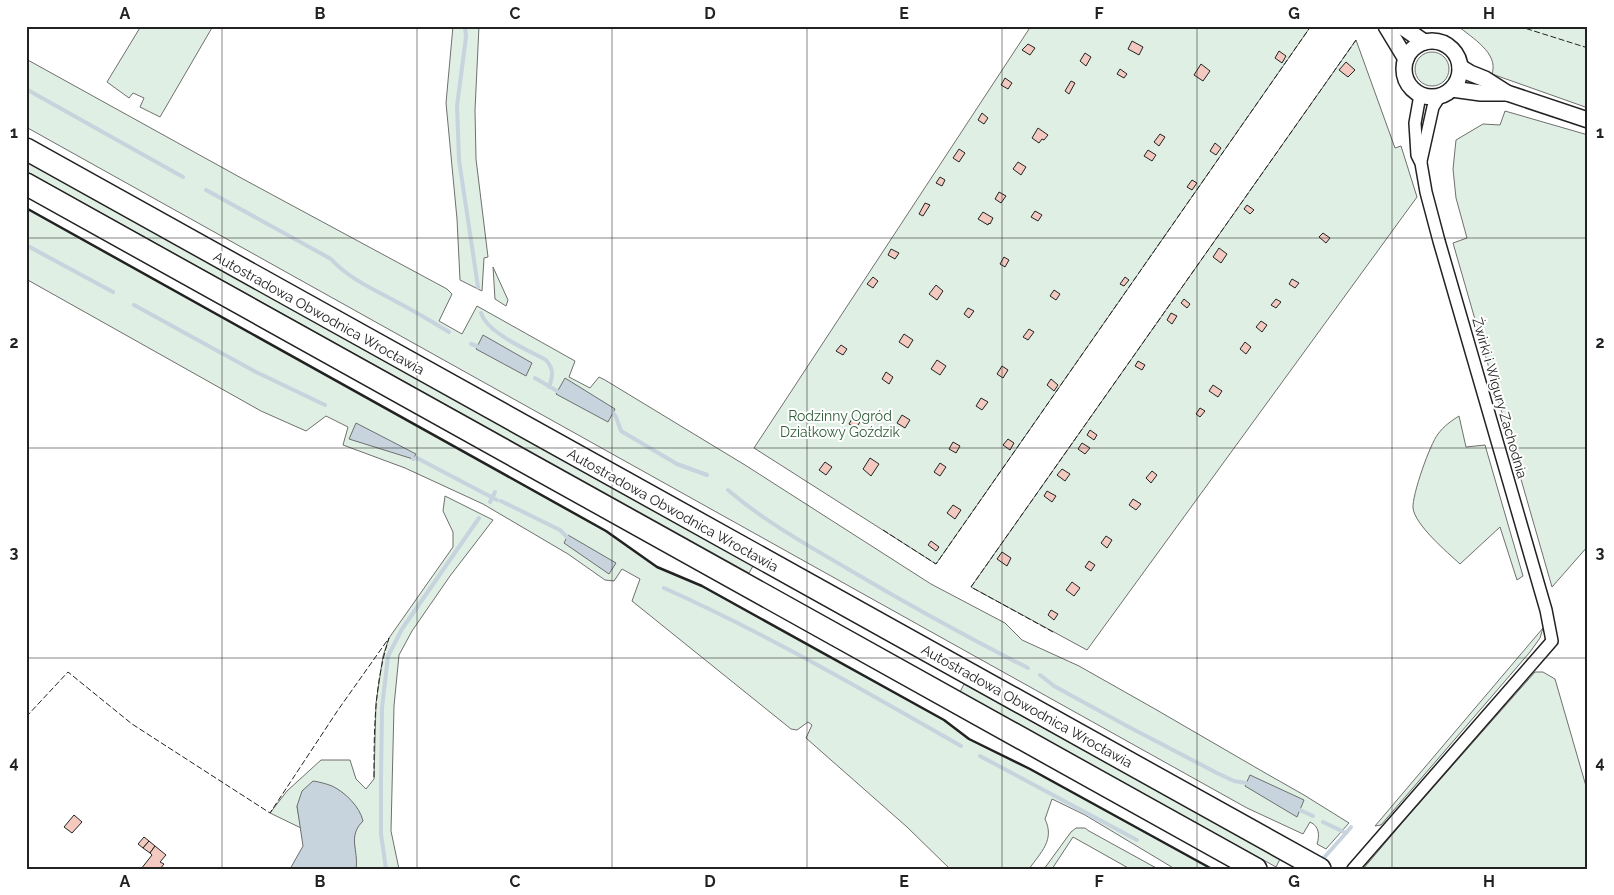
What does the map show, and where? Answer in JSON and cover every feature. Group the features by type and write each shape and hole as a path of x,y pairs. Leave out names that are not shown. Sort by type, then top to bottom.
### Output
{"highway":[{"name":"Autostradowa Obwodnica Wrocławia","path":"26,149 675,512 1320,869"},
{"name":"Autostradowa Obwodnica Wrocławia","path":"26,184 1256,869"}],"street":[{"path":"1386,26 1406,59"},
{"path":"1401,26 1424,42"},
{"path":"1421,163 1433,107 1446,93 1457,82 1460,67 1454,52 1440,42 1424,42 1416,46 1406,59 1404,76 1413,90 1420,95 1433,98 1446,93 1507,93"},
{"path":"1460,67 1485,79 1507,93 1588,120"},
{"name":"Żwirki i Wigury Zachodnia","path":"1353,869 1552,641 1546,610 1430,208 1421,163 1417,155 1415,123 1420,95"}],"green space":[{"path":"141,26 213,26 160,117 140,107 144,98 133,93 129,98 107,82"},
{"path":"453,26 479,26 475,110 476,159 488,257 484,258 482,291 460,280 457,219 446,103"},
{"name":"Rodzinny Ogród Działkowy Goździk","path":"1031,26 1311,26 936,564 754,448"},
{"path":"1458,26 1588,26 1588,108 1492,74 1492,59 1488,53 1477,41"},
{"path":"1356,40 1395,148 1401,146 1417,197 1087,650 971,587"},
{"path":"1432,52 1439,53 1444,57 1448,62 1448,76 1444,81 1439,85 1432,86 1425,85 1420,81 1416,76 1415,69 1416,62 1420,57 1425,53"},
{"path":"26,59 447,289 452,294 439,321 462,334 477,306 575,361 569,377 590,388 599,377 605,380 745,465 931,584 1005,623 1022,640 1079,666 1304,795 1349,823 1326,849 1317,844 1318,831 1310,822 1303,834 1247,808 26,127"},
{"path":"1505,111 1588,135 1588,546 1552,587 1453,243 1467,238 1456,198 1453,169 1456,140 1483,124 1500,125"},
{"path":"26,161 753,566 749,573 26,171"},
{"path":"26,208 606,531 657,567 702,586 944,720 969,739 1030,769 1212,869 1175,869 1085,815 1052,799 1045,819 1048,826 1047,840 1042,851 1029,869 950,869 907,827 806,738 812,725 808,722 797,730 791,729 632,601 640,579 622,569 614,581 605,580 568,554 483,504 405,468 343,445 348,427 326,416 306,431 261,411 26,279"},
{"path":"493,267 508,300 506,306 495,299"},
{"path":"1459,416 1466,447 1485,445 1523,576 1517,580 1500,527 1460,564 1432,538 1415,515 1413,501 1415,492 1431,448 1440,431"},
{"path":"445,496 493,520 450,576 412,631 399,655 394,706 391,831 399,869 356,869 354,838 356,828 297,806 301,828 270,813 287,791 321,760 350,760 356,779 366,789 374,779 376,703 383,656 389,638 453,547 453,532 443,511"},
{"path":"1543,628 1540,638 1530,652 1381,825 1375,826"},
{"path":"1535,672 1543,672 1555,679 1588,793 1588,869 1363,869 1408,816"},
{"path":"964,684 1280,859 1276,867 960,692"},
{"path":"1076,828 1085,828 1158,869 1130,869 1073,837 1052,869 1044,869"}],"shaded area":[{"path":"483,335 532,363 526,376 476,349"},
{"path":"565,378 615,409 608,422 556,394"},
{"path":"356,423 416,454 413,459 349,439"},
{"path":"568,535 616,563 609,574 564,543"},
{"path":"1250,775 1304,800 1297,817 1245,786"},
{"path":"313,781 332,786 342,792 359,810 363,821 358,827 355,838 356,869 290,869 303,846 297,806 302,791"}],"building":[{"path":"1132,41 1143,47 1139,55 1128,49"},
{"path":"1028,44 1035,48 1030,55 1022,50"},
{"path":"1279,51 1286,56 1282,63 1275,58"},
{"path":"1085,53 1091,57 1086,66 1080,61"},
{"path":"1346,62 1355,70 1348,77 1339,70"},
{"path":"1201,64 1210,71 1203,81 1194,75"},
{"path":"1120,69 1127,74 1124,78 1117,74"},
{"path":"1005,78 1012,83 1008,89 1001,85"},
{"path":"1071,81 1075,83 1069,94 1065,91"},
{"path":"982,113 988,118 984,124 978,120"},
{"path":"1038,128 1048,135 1039,143 1032,138"},
{"path":"1160,134 1165,137 1159,146 1154,142"},
{"path":"1215,143 1221,148 1216,155 1210,151"},
{"path":"959,149 965,153 959,162 953,158"},
{"path":"1148,150 1156,155 1152,161 1144,156"},
{"path":"1018,162 1026,167 1021,175 1013,169"},
{"path":"940,177 945,180 942,186 936,183"},
{"path":"1192,180 1197,183 1192,190 1187,187"},
{"path":"999,192 1006,196 1001,203 995,199"},
{"path":"925,203 930,205 923,216 919,214"},
{"path":"1247,205 1254,210 1250,214 1244,209"},
{"path":"1035,211 1042,215 1038,221 1031,217"},
{"path":"983,212 993,218 988,225 978,219"},
{"path":"1323,233 1330,238 1326,243 1319,237"},
{"path":"1219,248 1227,254 1221,263 1213,257"},
{"path":"891,249 899,253 895,259 888,255"},
{"path":"1004,257 1009,260 1005,267 1000,264"},
{"path":"873,277 878,281 873,288 867,284"},
{"path":"1125,277 1129,280 1124,286 1120,284"},
{"path":"1292,279 1299,283 1295,288 1289,284"},
{"path":"936,285 943,291 937,300 929,294"},
{"path":"1054,290 1060,294 1056,300 1050,296"},
{"path":"1184,299 1190,304 1187,308 1181,303"},
{"path":"1276,299 1281,302 1276,308 1271,305"},
{"path":"968,308 974,311 969,318 964,314"},
{"path":"1171,313 1177,316 1172,324 1167,320"},
{"path":"1261,321 1267,325 1262,332 1256,327"},
{"path":"1029,329 1034,332 1028,340 1023,337"},
{"path":"904,334 913,340 908,348 899,342"},
{"path":"1245,342 1251,347 1246,354 1240,349"},
{"path":"841,345 847,349 843,355 836,351"},
{"path":"937,360 946,366 940,375 931,369"},
{"path":"1138,361 1145,365 1142,370 1135,366"},
{"path":"1002,366 1008,370 1003,378 997,374"},
{"path":"886,372 893,377 889,384 882,379"},
{"path":"1051,379 1058,385 1054,391 1047,385"},
{"path":"1213,385 1222,391 1218,397 1209,391"},
{"path":"981,398 988,402 982,410 976,406"},
{"path":"1200,408 1205,411 1200,417 1196,414"},
{"path":"902,415 910,420 905,428 897,423"},
{"path":"853,417 860,422 856,428 849,424"},
{"path":"1090,430 1097,435 1094,440 1087,435"},
{"path":"1008,439 1014,443 1010,450 1003,445"},
{"path":"953,442 960,446 956,453 949,449"},
{"path":"1082,443 1090,448 1085,454 1078,449"},
{"path":"870,458 879,464 871,476 863,469"},
{"path":"825,462 832,467 826,475 819,470"},
{"path":"940,463 946,467 940,476 934,472"},
{"path":"1062,469 1070,474 1065,481 1057,475"},
{"path":"1152,471 1157,475 1151,483 1146,478"},
{"path":"1047,491 1056,496 1052,502 1044,496"},
{"path":"1133,499 1141,504 1136,510 1129,505"},
{"path":"953,505 961,510 955,519 947,513"},
{"path":"1106,536 1112,540 1107,548 1101,543"},
{"path":"931,541 939,547 936,551 928,545"},
{"path":"1002,552 1011,558 1007,566 997,559"},
{"path":"1089,561 1095,565 1091,571 1085,567"},
{"path":"1072,582 1080,588 1074,596 1066,590"},
{"path":"1051,610 1058,614 1054,620 1048,615"},
{"path":"74,815 82,822 72,833 64,827"},
{"path":"144,837 149,841 143,848 138,844"},
{"path":"149,841 155,846 150,853 143,848"},
{"path":"155,846 166,855 160,862 164,864 160,869 141,869 152,855 150,853"}],"waterway":[{"path":"465,26 466,37 457,106 459,160 478,287"},
{"path":"26,89 183,177"},
{"path":"206,190 331,259 361,283 449,332"},
{"path":"26,245 113,292"},
{"path":"134,305 256,372 325,405"},
{"path":"481,313 485,320 499,334 546,360 552,373 549,387"},
{"path":"471,344 477,346"},
{"path":"535,378 557,391"},
{"path":"613,413 621,431 677,464 707,475"},
{"path":"413,459 417,458 497,500"},
{"path":"728,490 771,522 817,551 937,620 1028,668"},
{"path":"490,502 495,492"},
{"path":"501,501 560,530 567,537"},
{"path":"386,869 381,834 381,779 382,708 388,656 402,629 479,518"},
{"path":"664,588 778,644 961,746"},
{"path":"1040,675 1054,686 1127,726 1217,773 1234,781 1246,783"},
{"path":"980,756 1137,840"},
{"path":"1300,810 1313,816"},
{"path":"1323,822 1346,833 1351,827"},
{"path":"1321,861 1346,833"}],"fence":[{"path":"883,530 936,564 1311,26"},
{"path":"1518,26 1588,48"},
{"path":"1053,632 971,587 1356,40"},
{"path":"26,717 68,672 132,724 270,813 338,710 389,638 380,673 378,690 374,779"}],"wall":[{"path":"26,208 606,531 657,567 702,586 944,720 969,739 1030,769 1212,869"}]}
